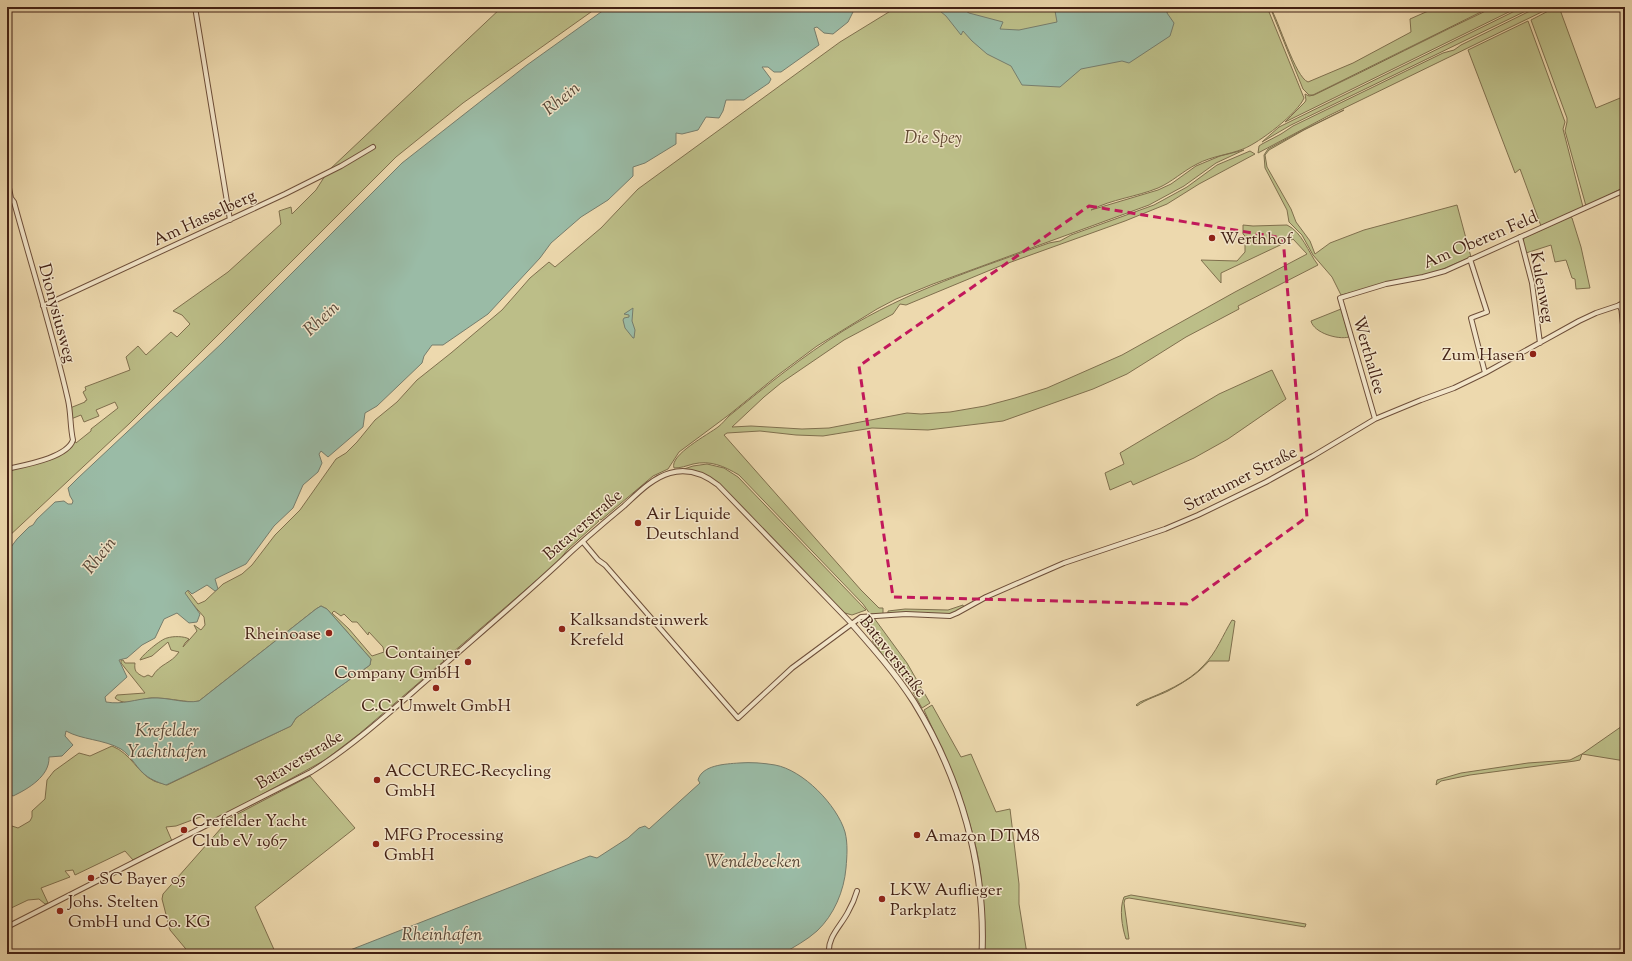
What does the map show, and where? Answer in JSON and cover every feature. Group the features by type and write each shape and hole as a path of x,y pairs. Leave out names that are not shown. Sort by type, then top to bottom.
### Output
{"street":[{"path":"195,7 230,220"},
{"name":"Am Hasselberg","path":"43,306 322,176 373,147"},
{"name":"Dionysiusweg","path":"7,178 9,197 14,202 69,402 73,442 50,458 7,469"},
{"name":"Am Oberen Feld","path":"1340,298 1386,284 1436,274 1625,190"},
{"name":"Kulenweg","path":"1520,237 1532,283 1540,343"},
{"path":"1470,260 1486,312 1471,318 1485,374"},
{"name":"Werthallee","path":"1340,298 1375,419"},
{"path":"1622,304 1625,339"},
{"name":"Stratumer Straße","path":"583,542 598,560 605,565 738,718 792,668 865,616 880,617 918,614 941,617 957,613 986,597 1064,563 1165,529 1218,506 1313,456 1375,419 1454,388 1485,374 1596,313 1622,304"},
{"name":"Bataverstraße","path":"7,927 298,779 341,753 447,663 583,542 658,478 669,473 677,472 694,473 711,480 718,485 852,624 876,651 913,701 927,724 949,771 963,808 976,862 982,912 982,954"},
{"path":"829,954 828,948 832,937 848,912 857,891"}],"highlighted area":[{"path":"1089,206 1283,238 1307,517 1187,604 893,597 859,366"}],"green space":[{"path":"502,7 598,7 463,103 396,157 130,423 7,538 7,470 50,460 75,441 76,443 118,408 115,402 96,410 99,416 84,422 81,415 71,419 70,408 87,400 83,392 86,390 85,387 130,370 126,357 138,346 146,355 171,332 177,337 190,324 182,315 173,311 228,272 281,224 279,211 291,207 292,214 316,190 328,171"},
{"name":"Die Spey","path":"897,7 1267,7 1304,98 1294,111 1277,127 1250,146 1203,161 1158,188 1107,203 1091,210 1158,190 1171,184 1196,166 1220,156 1244,150 1216,163 1184,186 1149,205 896,299 817,346 679,452 668,469 653,476 601,520 596,517 595,518 599,521 568,549 558,562 445,659 440,653 438,654 444,661 359,734 325,760 208,824 203,816 176,826 166,827 172,841 133,860 125,851 75,875 73,870 65,871 70,877 41,888 48,903 45,904 39,899 28,900 7,910 7,828 12,826 18,828 30,821 32,811 45,799 47,780 54,771 79,753 90,756 112,746 119,749 130,758 148,778 167,785 291,726 296,718 370,665 371,659 327,609 321,606 199,701 193,702 164,698 150,698 129,702 120,701 115,698 117,695 145,693 121,663 121,660 125,663 135,663 135,670 137,673 144,677 148,675 152,677 158,669 173,659 179,652 171,650 168,642 152,656 140,660 144,655 160,641 169,637 189,639 183,647 197,631 194,625 201,630 205,625 204,617 184,594 183,590 187,590 198,604 205,601 223,584 242,574 252,565 275,535 300,510 336,459 346,453 375,420 397,402 417,380 502,310 530,278 549,262 555,267 601,228 638,189 840,42","holes":["334,611 341,616 344,614 352,622 357,622 368,635 369,632 383,647 384,652 372,656 349,629 332,613"]},
{"path":"1270,7 1298,70 1303,78 1308,82 1353,63 1411,32 1410,19 1435,8 1441,11 1449,7 1491,7 1313,95 1309,95 1303,89"},
{"path":"1494,7 1519,7 1285,122 1305,102 1305,94 1309,96 1314,95"},
{"path":"1523,7 1534,7 1291,125 1262,142 1279,127"},
{"path":"1538,7 1552,7 1328,116 1258,153 1259,146 1293,126 1443,53 1454,50 1461,45"},
{"path":"1556,7 1559,7 1596,108 1625,96 1625,187 1586,206 1565,131 1567,118 1531,20"},
{"path":"1528,21 1565,122 1563,129 1583,207 1541,226 1520,169 1515,173 1468,50"},
{"path":"1344,110 1304,130 1269,150 1265,155 1267,167 1291,209 1296,222 1310,241 1315,254 1330,243 1364,230 1457,205 1471,257 1436,272 1341,295 1332,277 1313,255 1302,235 1289,222 1287,210 1265,168 1264,155 1268,149 1303,130"},
{"path":"1250,151 1255,154 1199,184 1167,204 1125,221 1000,266 906,305 900,304 893,314 844,340 781,383 732,427 751,426 802,429 829,428 907,413 921,414 950,412 985,406 1047,388 1122,355 1307,254 1293,239 1221,273 1221,283 1201,260 1237,261 1245,252 1243,225 1287,225 1297,232 1318,265 1238,306 1239,309 1186,337 1127,374 1093,389 1003,421 928,430 872,428 823,436 760,431 727,433 724,435 861,590 879,608 883,608 883,615 870,614 863,604 739,475 711,463 699,463 674,468 674,463 683,451 718,427 729,416 799,361 843,331 867,317 944,281 1049,243 1060,241 1071,235 1154,205 1187,187 1217,165"},
{"path":"1570,217 1572,218 1581,247 1590,288 1576,289 1575,279 1572,278 1566,260 1555,262 1551,245 1526,253 1523,241 1524,238"},
{"path":"1341,309 1349,337 1344,338 1327,335 1317,329 1311,321"},
{"path":"1272,370 1286,399 1228,439 1194,458 1133,485 1131,481 1110,490 1105,473 1124,464 1120,453 1219,394"},
{"path":"707,464 724,468 738,477 866,610 852,615 845,613 711,478 696,471 684,469"},
{"path":"963,605 964,608 948,615 888,615 888,611 905,609 948,610"},
{"path":"868,618 874,618 907,663 930,703 922,708 909,685 873,642 867,626 861,621"},
{"path":"1232,620 1235,621 1229,661 1209,661 1195,674 1179,685 1144,701 1137,706 1136,705 1140,702 1174,687 1198,671 1212,655"},
{"path":"932,705 961,757 971,754 996,812 1010,809 1019,884 1019,904 1027,954 984,954 983,896 981,873 975,842 956,784 924,710"},
{"path":"1625,724 1625,761 1582,754"},
{"path":"1582,754 1580,760 1470,775 1441,781 1436,785 1437,780 1461,773 1528,763 1570,760"},
{"path":"310,776 355,828 255,907 276,954 190,954 170,930 162,899 163,894 230,818"},
{"path":"1131,895 1306,924 1305,927 1129,898 1125,899 1124,903 1129,939 1126,939 1122,924 1122,902 1124,897"}],"water":[{"path":"608,7 855,8 848,22 833,34 824,33 817,27 814,28 819,45 781,72 774,72 768,67 762,67 771,79 769,83 744,100 726,100 719,118 706,117 698,130 682,134 676,133 676,144 645,163 633,167 633,176 608,200 581,217 551,243 540,258 488,314 443,345 432,345 424,356 422,363 377,406 365,413 363,427 328,457 321,451 319,454 322,463 318,472 303,485 293,508 274,526 246,564 215,579 218,589 215,591 207,585 192,594 188,590 185,593 200,614 197,622 189,623 177,613 164,619 155,638 142,645 127,658 119,660 127,677 105,697 106,702 112,703 152,698 164,698 188,702 199,701 321,606 327,609 371,659 370,665 296,718 291,726 166,785 153,780 145,774 121,749 107,743 66,731 65,736 73,745 62,756 49,757 46,770 31,786 13,796 8,793 7,795 7,572 11,570 8,562 11,547 17,539 55,502 64,501 68,504 72,504 73,501 68,488 221,344 402,163 527,65"},
{"path":"935,7 960,7 969,13 1003,22 1000,29 1019,30 1057,22 1055,11 1063,7 1168,7 1167,13 1174,23 1170,36 1129,63 1122,61 1081,69 1060,87 1022,85 1011,66 987,54 963,31 961,35 946,16"},
{"path":"633,308 632,321 635,330 634,338 625,328 623,320 624,318 629,317 629,315 624,314"},
{"name":"Wendebecken","path":"748,763 775,765 786,768 807,781 818,790 835,811 845,832 847,841 845,877 833,910 817,931 782,954 340,954 590,856 597,858 628,838 639,828 645,826 649,829 700,783 698,780 704,771 715,766"}],"place":[{"name":"Werthhof","path":"1212,238"},
{"name":"Zum Hasen","path":"1533,354"},
{"name":"Air Liquide Deutschland","path":"638,523"},
{"name":"Kalksandsteinwerk Krefeld","path":"562,629"},
{"name":"Rheinoase","path":"329,633"},
{"name":"Container Company GmbH","path":"468,662"},
{"name":"C.C. Umwelt GmbH","path":"436,688"},
{"name":"ACCUREC-Recycling GmbH","path":"377,780"},
{"name":"Crefelder Yacht Club eV 1967","path":"184,830"},
{"name":"Amazon DTM8","path":"917,835"},
{"name":"MFG Processing GmbH","path":"376,844"},
{"name":"SC Bayer 05","path":"91,878"},
{"name":"LKW Auflieger Parkplatz","path":"882,899"},
{"name":"Johs. Stelten GmbH und Co. KG","path":"60,911"}],"water label":[{"name":"Rhein","path":"561,98"},
{"name":"Rhein","path":"321,318"},
{"name":"Rhein","path":"99,555"},
{"name":"Krefelder Yachthafen","path":"167,740"},
{"name":"Rheinhafen","path":"442,934"}]}
